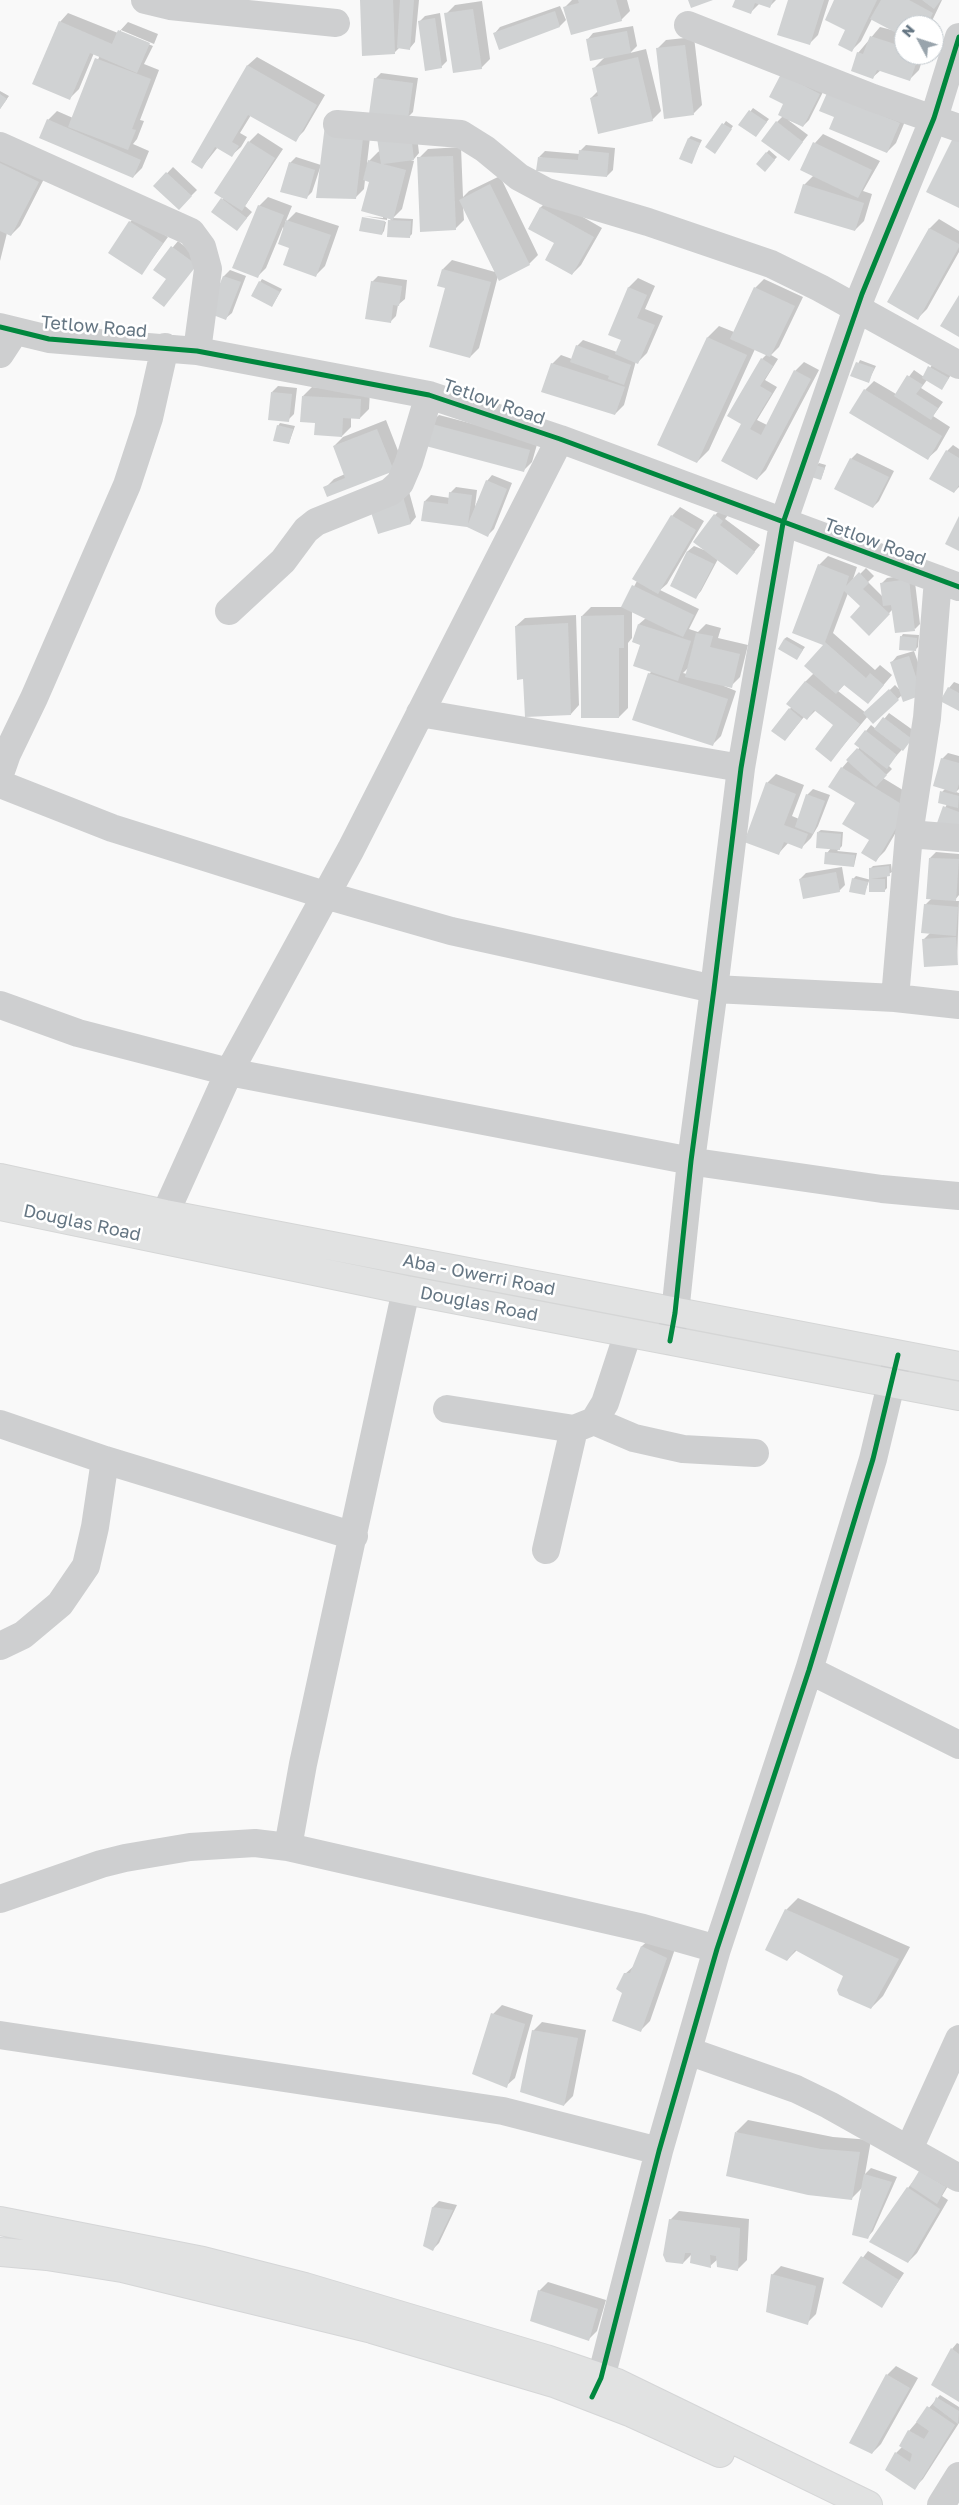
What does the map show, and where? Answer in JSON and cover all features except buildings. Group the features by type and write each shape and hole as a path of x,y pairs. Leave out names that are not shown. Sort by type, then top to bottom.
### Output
{"main road":[{"name":"Aba - Owerri Road","path":"0,1178 165,1214 959,1366"},
{"name":"Douglas Road","path":"0,1206 406,1290 959,1396"},
{"path":"0,2221 203,2261 305,2287 546,2359 740,2462 826,2505"},
{"path":"0,2252 47,2256 122,2268 372,2329 554,2383 597,2387 744,2444 868,2505"}],"street":[{"path":"145,0 170,6 336,23"},
{"path":"688,25 873,98 947,123"},
{"path":"670,1341 675,1313 690,1161 714,989 741,768 783,523 856,308 947,123 959,38"},
{"path":"337,124 461,134 485,148 519,176 547,192 648,222 771,264 820,288 959,365"},
{"path":"0,146 191,232 202,247 208,269 197,351"},
{"path":"0,354 8,329"},
{"name":"Tetlow Road","path":"8,329 49,339 197,351 429,395 560,439 948,583"},
{"path":"2,759 34,698 127,485 149,418 165,347"},
{"path":"229,611 283,561 306,530 316,522 390,492 400,483 409,462 429,395"},
{"path":"165,1214 229,1072 351,849 560,439"},
{"path":"895,998 909,834 948,583"},
{"path":"420,712 741,768"},
{"path":"0,784 112,828 451,931 714,989 895,998 959,1005"},
{"path":"909,834 959,838"},
{"path":"0,1005 78,1034 229,1072 690,1161 882,1189 959,1196"},
{"path":"288,1848 303,1764 406,1290"},
{"path":"546,1550 584,1425 605,1403 628,1333"},
{"path":"597,2387 659,2151 717,1949 809,1670 873,1459 898,1354"},
{"path":"447,1409 584,1425 683,1449 755,1454"},
{"path":"0,1424 105,1460 354,1536"},
{"path":"0,1646 23,1635 60,1604 86,1566 96,1527 105,1460"},
{"path":"809,1670 959,1745"},
{"path":"0,1899 101,1864 125,1858 190,1847 255,1843 288,1848 643,1928 717,1949"},
{"path":"0,2035 503,2111 659,2151"},
{"path":"909,2149 959,2039"},
{"path":"688,2051 796,2089 959,2178"},
{"path":"941,2505 959,2476"}],"cycle path":[{"path":"670,1341 675,1313 691,1161 741,768 783,523 862,294 934,118 959,37"},
{"path":"0,327 49,339 197,351 429,395 560,439 959,587"},
{"path":"592,2397 601,2378 659,2151 717,1949 809,1670 873,1459 898,1355"}]}
